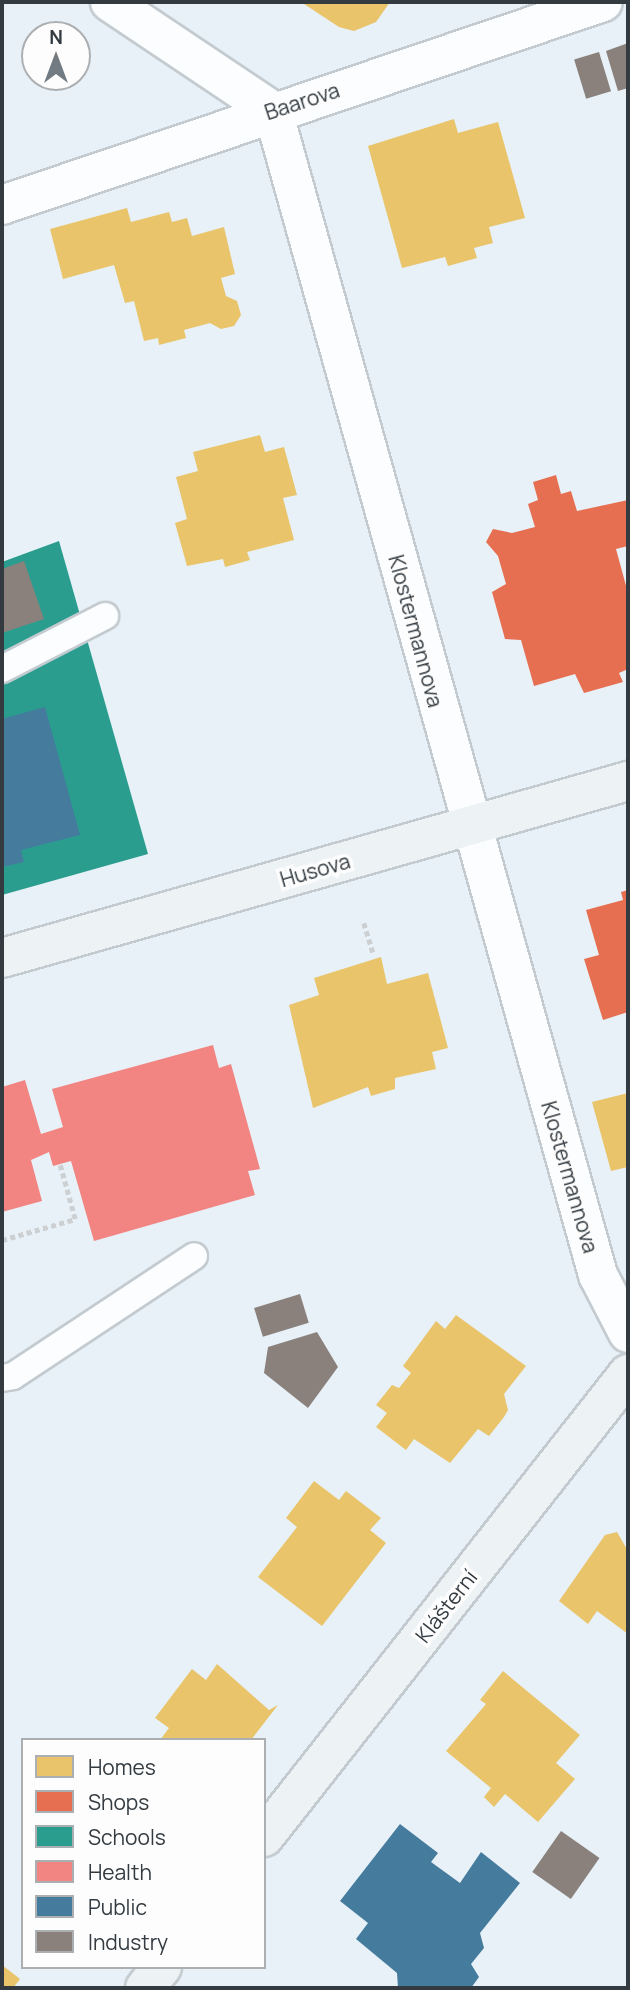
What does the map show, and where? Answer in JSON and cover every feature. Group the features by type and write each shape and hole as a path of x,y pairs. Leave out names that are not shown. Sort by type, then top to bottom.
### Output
{"street":[{"path":"110,2 272,111"},
{"name":"Baarova","path":"2,205 272,111 603,2"},
{"name":"Klostermannova","path":"272,111 470,826 601,1284 628,1333"},
{"name":"Husova","path":"2,958 628,781"},
{"name":"Klášterní","path":"266,1834 628,1374"},
{"path":"145,1988 160,1969"}],"lane":[{"path":"2,669 105,616"},
{"path":"2,1378 13,1376 194,1256"}],"path":[{"path":"364,923 373,953"},
{"path":"2,1240 75,1219 60,1165"}],"building: Homes":[{"path":"301,2 390,2 376,22 354,31 339,27"},
{"path":"454,119 458,133 498,122 525,218 489,227 493,243 474,248 477,258 448,266 445,257 402,268 368,146"},
{"path":"127,208 131,222 169,212 172,222 187,218 192,236 224,227 235,274 221,278 226,296 237,301 241,315 234,326 221,329 210,323 184,330 186,338 159,345 158,338 144,341 134,301 125,303 114,265 63,279 50,229"},
{"path":"260,435 265,452 284,447 297,495 283,498 294,540 247,552 250,560 225,567 223,559 187,566 175,523 187,519 176,477 198,471 193,452"},
{"path":"381,957 387,984 428,973 448,1048 432,1052 436,1069 395,1078 395,1089 371,1096 368,1087 313,1108 289,1005 319,995 314,978"},
{"path":"628,1093 628,1167 611,1171 592,1102"},
{"path":"456,1315 526,1366 504,1394 508,1410 504,1417 489,1436 478,1429 450,1463 414,1439 406,1450 376,1427 387,1413 376,1405 392,1385 399,1388 411,1373 403,1366 436,1321 445,1329"},
{"path":"314,1481 339,1500 346,1491 381,1518 370,1530 386,1543 322,1626 258,1577 297,1527 286,1518"},
{"path":"617,1532 628,1551 628,1634 597,1611 588,1624 559,1601 605,1535"},
{"path":"217,1664 269,1710 278,1705 253,1738 162,1738 169,1728 155,1718 192,1669 206,1680"},
{"path":"503,1671 580,1735 556,1763 575,1779 538,1822 505,1794 494,1807 484,1797 491,1788 446,1751 486,1704 480,1700"},
{"path":"2,1965 20,1979 13,1988 2,1988"}],"building: Shops":[{"path":"556,475 561,494 571,491 577,511 628,500 628,546 616,549 628,593 628,669 619,673 623,682 584,693 575,674 534,686 521,640 505,639 492,592 506,584 498,556 486,542 493,529 512,533 535,527 528,504 538,500 533,482"},
{"path":"628,890 628,1012 603,1020 584,959 599,955 586,910 623,900 621,892"}],"building: Schools":[{"path":"59,541 148,854 2,895 2,562"}],"building: Health":[{"path":"213,1045 219,1068 231,1064 260,1169 248,1171 255,1195 94,1241 71,1161 53,1166 49,1152 31,1160 42,1201 2,1212 2,1087 25,1080 41,1134 63,1127 52,1089"}],"building: Public":[{"path":"45,707 80,835 21,850 24,862 2,867 2,719"},
{"path":"400,1824 438,1853 431,1862 460,1883 481,1852 520,1883 480,1933 484,1948 471,1964 479,1977 471,1988 398,1988 397,1973 356,1939 368,1923 340,1901"}],"building: Industry":[{"path":"628,43 628,88 618,91 606,51"},
{"path":"599,52 611,91 586,99 574,60"},
{"path":"24,561 44,619 2,633 2,569"},
{"path":"300,1294 309,1323 263,1337 254,1308"},
{"path":"317,1332 338,1367 308,1408 264,1373 268,1347"},
{"path":"561,1831 600,1858 571,1899 532,1872"}]}
